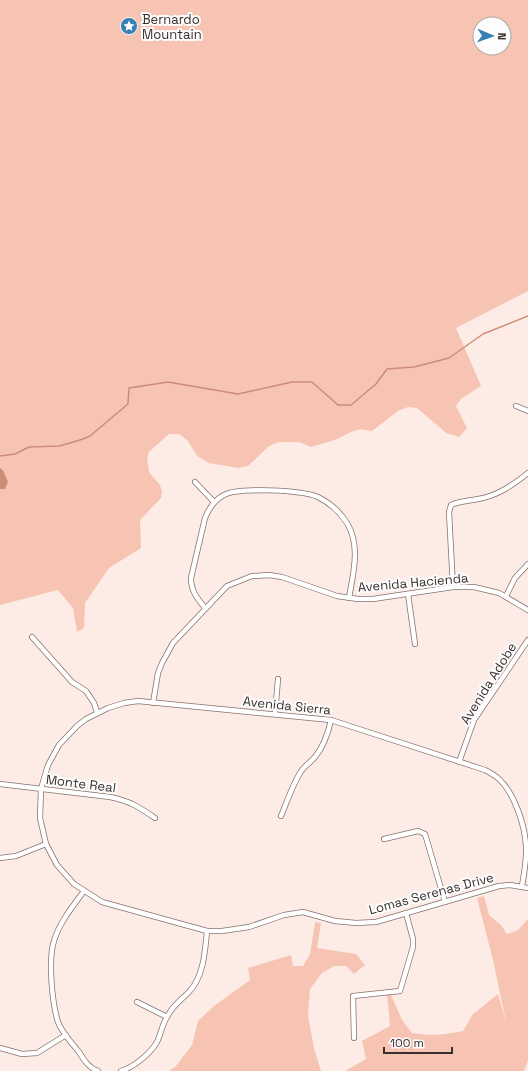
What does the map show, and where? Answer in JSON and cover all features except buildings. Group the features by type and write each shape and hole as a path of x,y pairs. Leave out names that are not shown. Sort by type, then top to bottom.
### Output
{"street":[{"path":"516,406 528,410"},
{"path":"453,587 448,512 451,505 457,502 479,499 496,494 528,474"},
{"path":"195,482 214,502"},
{"path":"205,608 195,596 191,586 191,578 205,518 208,510 214,502 224,495 235,491 300,493 317,497 333,506 348,524 355,550 355,564 349,598"},
{"path":"506,596 515,578 528,564"},
{"name":"Avenida Hacienda","path":"153,703 158,673 173,643 227,586 246,578 269,575 282,577 337,596 373,599 453,587 474,587 499,593 528,610"},
{"path":"408,594 415,644"},
{"path":"32,637 72,682 86,691 94,703 97,712"},
{"name":"Avenida Adobe","path":"459,762 474,720 528,640"},
{"path":"274,714 278,678"},
{"name":"Avenida Sierra","path":"41,789 48,765 59,745 77,726 97,712 124,703 138,701 331,720 485,770 494,775 504,784 511,795 521,819 526,845 526,864 522,886"},
{"path":"281,816 299,775 306,765 315,758 324,745 331,720"},
{"name":"Monte Real","path":"0,784 125,800 155,818"},
{"name":"Lomas Serenas Drive","path":"41,789 39,803 40,818 46,844 57,865 74,884 102,902 208,931 249,928 284,915 303,912 335,921 356,923 376,922 499,886 510,885 528,888"},
{"path":"384,839 418,831 425,834 445,902"},
{"path":"0,858 16,856 46,844"},
{"path":"84,891 59,928 54,939 52,950 54,1007 59,1024 66,1035 87,1064 98,1071"},
{"path":"354,1038 353,996 400,991 413,947 406,913"},
{"path":"121,1071 146,1055 156,1043 167,1017 174,1006 190,991 195,984 203,966 208,931"},
{"path":"137,1002 167,1017"},
{"path":"0,1048 22,1054 37,1053 66,1035"}],"shaded area":[{"path":"0,0 528,0 528,291 456,328 481,386 461,399 456,406 467,428 459,437 446,433 417,408 408,407 398,411 372,431 362,429 355,430 336,439 311,447 299,442 279,442 269,446 248,466 238,468 209,463 197,456 188,441 179,434 169,434 149,452 147,458 149,472 160,485 162,492 161,498 140,520 141,548 109,568 85,603 84,628 77,632 73,608 58,590 0,605 0,489 5,489 3,470 0,468"},
{"path":"0,468 3,470 8,482 5,489 0,489"},
{"path":"484,896 489,915 501,925 507,934 518,930 528,919 528,1061 524,1071 345,1071 366,1059 362,1041 390,1026 387,994 391,995 402,1020 412,1033 438,1035 463,1031 473,1014 498,994 506,1022 493,960 477,898"},
{"path":"315,922 321,923 317,948 356,954 365,965 354,974 346,966 334,966 322,973 310,989 308,1016 314,1048 321,1071 169,1071 176,1066 192,1045 198,1021 214,1006 250,980 248,968 291,955 293,966 303,966 310,954"}],"waterway":[{"path":"0,456 15,454 29,447 59,446 90,436 128,404 129,388 168,382 238,394 292,382 312,382 338,405 351,405 376,384 387,369 414,367 449,358 483,334 528,316"}],"place":[{"name":"Bernardo Mountain","path":"129,26"}]}
